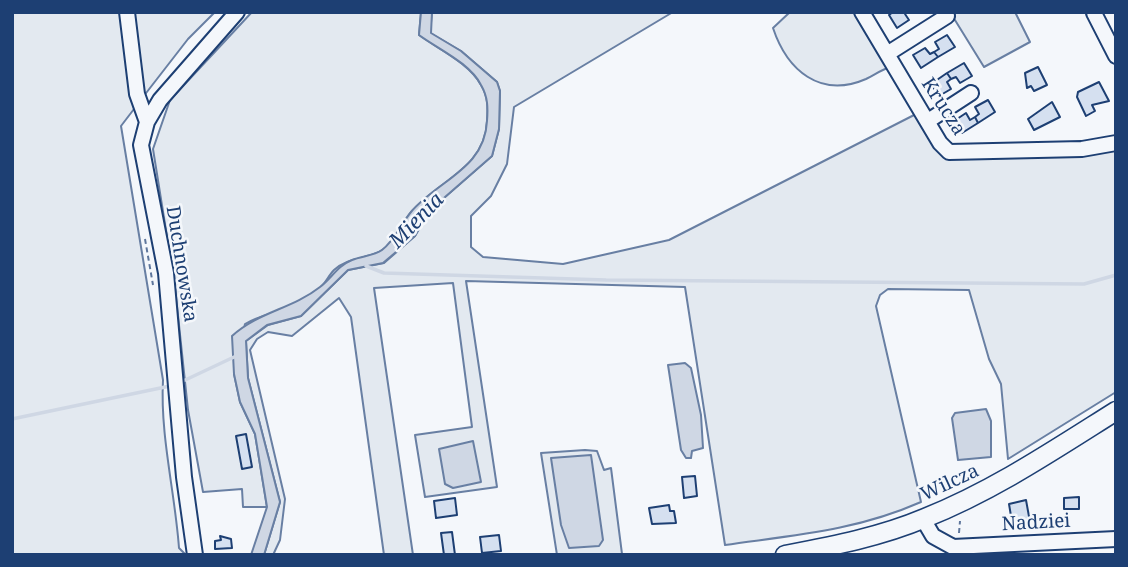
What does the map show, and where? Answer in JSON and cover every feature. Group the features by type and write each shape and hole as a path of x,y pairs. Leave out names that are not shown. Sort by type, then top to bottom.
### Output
{"main road":[{"name":"Wilcza","path":"785,555 867,538 923,519 995,486 1116,411"}],"street":[{"path":"127,12 137,94 147,122"},
{"name":"Duchnowska","path":"195,555 184,477 178,383 166,273 141,145 147,122 160,100 237,12"},
{"name":"Krucza","path":"862,12 944,149 954,153 1082,149 1116,144"},
{"path":"1094,13 1116,56"},
{"path":"887,54 947,16"},
{"path":"928,121 971,93"},
{"name":"Nadziei","path":"923,519 938,541 958,546 1116,539"}],"path":[{"path":"911,555 940,555"}],"shaded area":[{"path":"12,12 122,12 134,109 121,126 163,380 166,443 179,548 186,555 12,555"},
{"path":"134,12 215,12 188,39 143,97"},
{"path":"252,12 421,12 419,35 453,57 476,77 483,89 487,106 484,137 478,151 459,172 412,211 384,249 344,263 334,270 321,287 304,299 245,324 234,374 240,402 255,434 267,507 243,507 242,489 203,492 188,410 175,287 153,149 170,100"},
{"path":"432,12 673,12 514,107 507,164 491,196 471,216 471,247 483,257 563,264 669,240 918,113 945,158 1116,149 1116,392 1008,459 1001,384 989,359 969,290 888,289 880,295 876,306 921,502 848,526 725,545 685,287 466,281 497,487 425,497 415,435 472,427 453,283 374,288 413,555 384,555 351,317 339,298 292,336 268,332 257,339 250,350 285,499 280,540 273,555 264,555 280,502 248,378 246,341 268,325 301,316 348,270 384,263 415,236 429,211 492,156 499,129 500,91 497,82 461,51 430,33"},
{"path":"790,12 856,12 890,67 849,84 820,83 808,77 796,68 787,56 773,28"},
{"path":"950,12 1015,12 1030,42 984,67"},
{"path":"597,451 604,470 611,468 622,554 557,555 541,453"}],"water":[{"name":"Mienia","path":"421,12 432,12 431,33 461,51 497,82 500,91 499,129 492,156 429,211 415,236 383,263 348,270 301,316 267,325 246,341 248,378 280,502 264,555 251,555 267,507 255,434 240,402 234,374 232,336 253,321 298,301 324,284 347,263 382,250 391,242 411,212 469,162 484,137 487,107 483,89 462,63 419,35"},
{"path":"685,363 691,368 701,415 703,448 692,451 691,458 686,458 681,450 668,365"},
{"path":"986,409 991,421 991,457 958,460 952,418 955,413"},
{"path":"473,441 481,482 453,488 445,484 439,449"},
{"path":"591,455 603,540 599,546 569,548 561,525 551,458"}],"building":[{"path":"893,12 907,12 905,14 909,20 897,28 889,15"},
{"path":"947,35 955,47 938,57 934,52 939,49 935,42"},
{"path":"925,48 938,57 921,68 913,55"},
{"path":"964,63 972,76 960,83 956,77 951,79 947,73"},
{"path":"1038,67 1047,85 1034,91 1031,86 1027,88 1025,73"},
{"path":"947,73 951,79 947,82 951,89 939,96 931,84"},
{"path":"1099,82 1109,101 1092,105 1095,111 1086,116 1077,97 1078,92"},
{"path":"988,100 995,112 978,123 975,117 979,114 975,107"},
{"path":"1052,102 1060,117 1034,130 1028,119"},
{"path":"966,113 970,120 975,117 978,123 962,133 954,121"},
{"path":"246,434 252,467 242,469 236,436"},
{"path":"695,476 697,496 684,498 682,477"},
{"path":"1079,497 1079,509 1064,509 1064,498"},
{"path":"455,498 457,515 436,518 434,501"},
{"path":"1026,500 1030,522 1012,522 1009,504"},
{"path":"669,505 670,511 674,511 676,523 652,524 649,508"},
{"path":"452,532 455,555 444,555 441,533"},
{"path":"499,535 501,551 482,553 480,537"},
{"path":"220,536 231,539 232,548 215,549 215,541 221,540"}],"waterway":[{"path":"366,266 384,273 606,280 1084,284 1116,275"},
{"path":"181,382 234,357"},
{"path":"12,419 170,386"}]}
